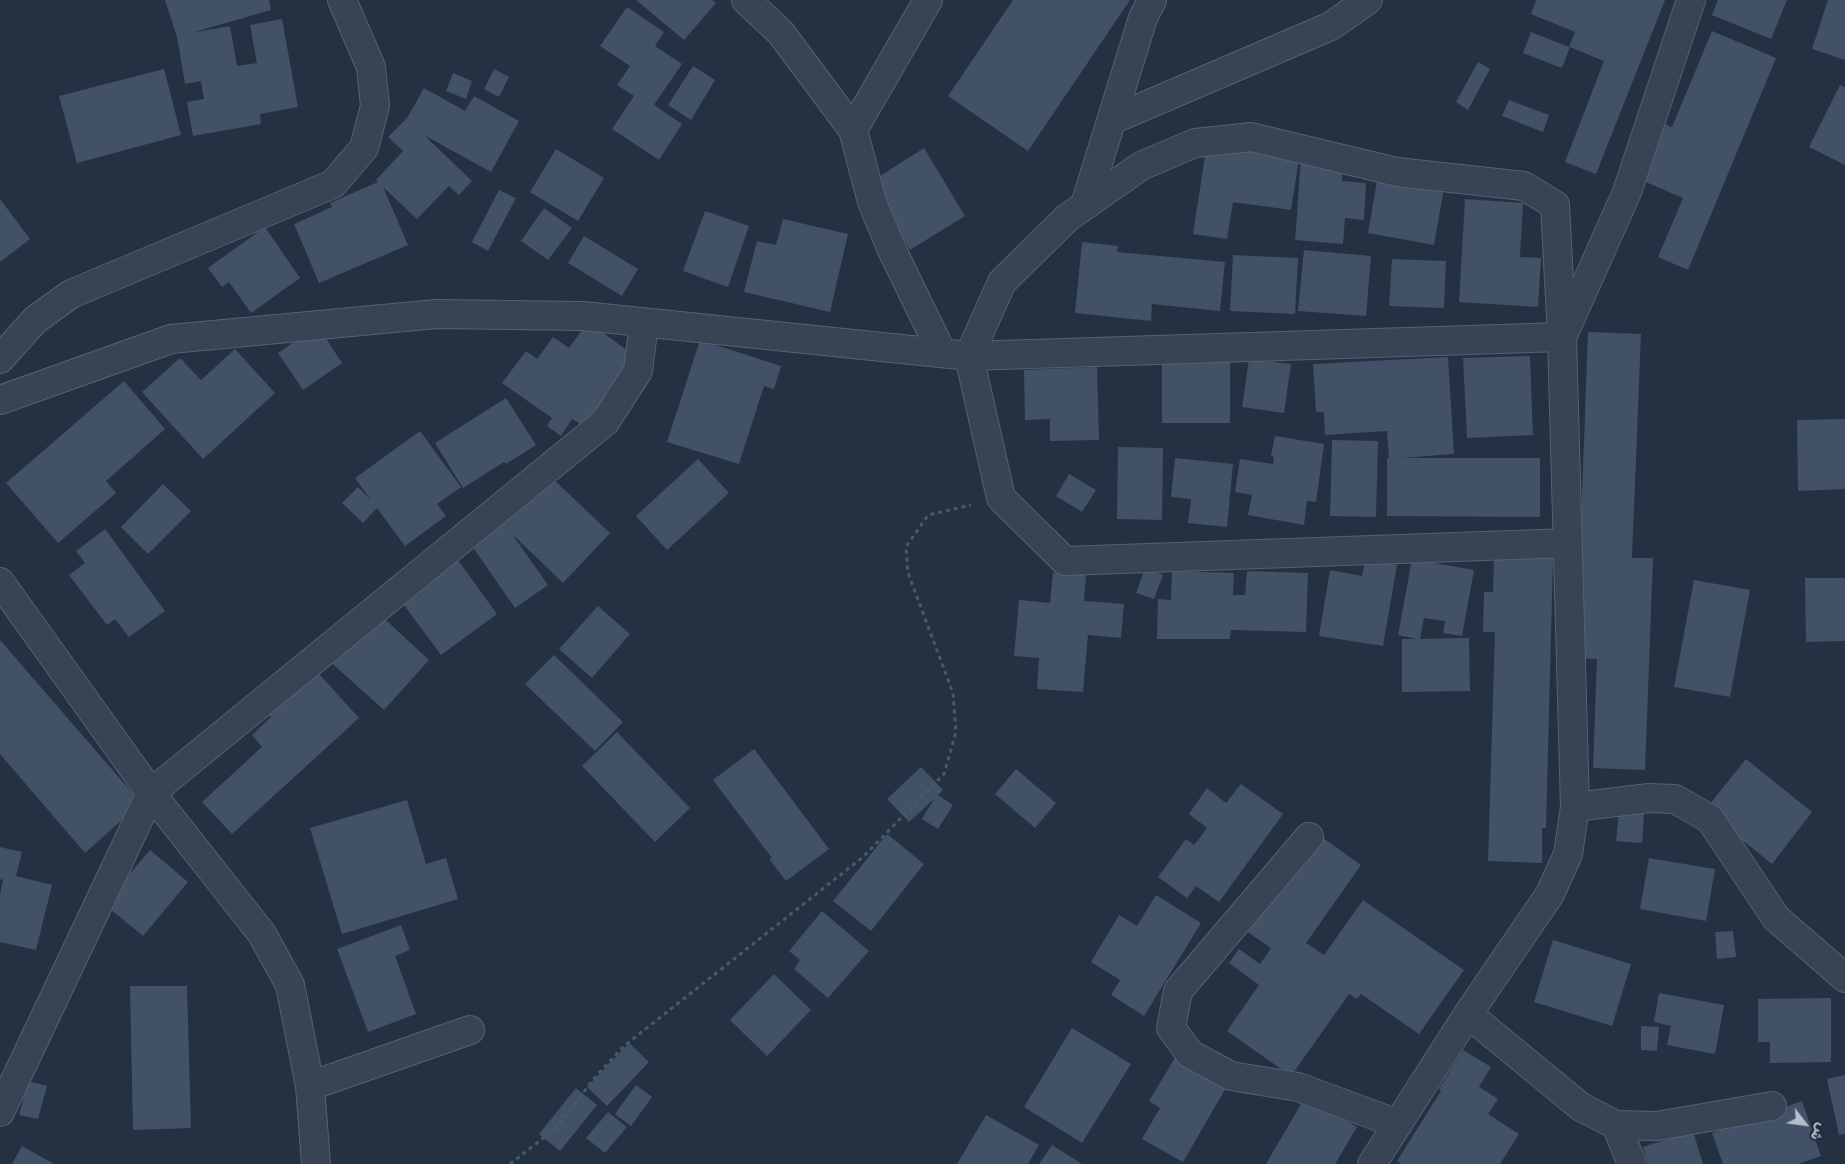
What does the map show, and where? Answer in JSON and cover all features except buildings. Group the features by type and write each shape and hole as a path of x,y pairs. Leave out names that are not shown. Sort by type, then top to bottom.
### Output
{"street":[{"path":"0,359 35,320 71,294 333,184 364,148 375,106 371,67 342,0"},
{"path":"746,0 781,33 853,130 872,202 942,353"},
{"path":"853,130 928,0"},
{"path":"1085,205 1144,18 1152,0"},
{"path":"1112,120 1331,26 1368,0"},
{"path":"1562,337 1627,192 1691,0"},
{"path":"1372,1164 1468,1014 1550,894 1568,854 1575,807 1568,543 1562,337 1555,206 1524,186 1397,172 1251,137 1195,143 1141,166 1067,218 1002,282 969,356 1001,498 1064,561 1568,543"},
{"path":"0,400 171,339 436,314 583,316 969,356 1562,337"},
{"path":"0,1112 151,793 605,422 638,371 644,323"},
{"path":"0,582 151,793 262,934 290,985 310,1086 316,1164"},
{"path":"1575,807 1649,798 1675,799 1710,819 1776,918 1845,978"},
{"path":"1309,837 1178,991 1171,1028 1190,1054 1231,1076 1298,1087 1398,1124"},
{"path":"1468,1014 1581,1106 1616,1125 1657,1126 1772,1106"},
{"path":"310,1086 470,1030"},
{"path":"1616,1125 1632,1164"}],"path":[{"path":"510,1164 555,1129 596,1076 624,1046 863,857 944,774 956,732 953,693 908,574 906,547 928,515 1001,498"}]}
